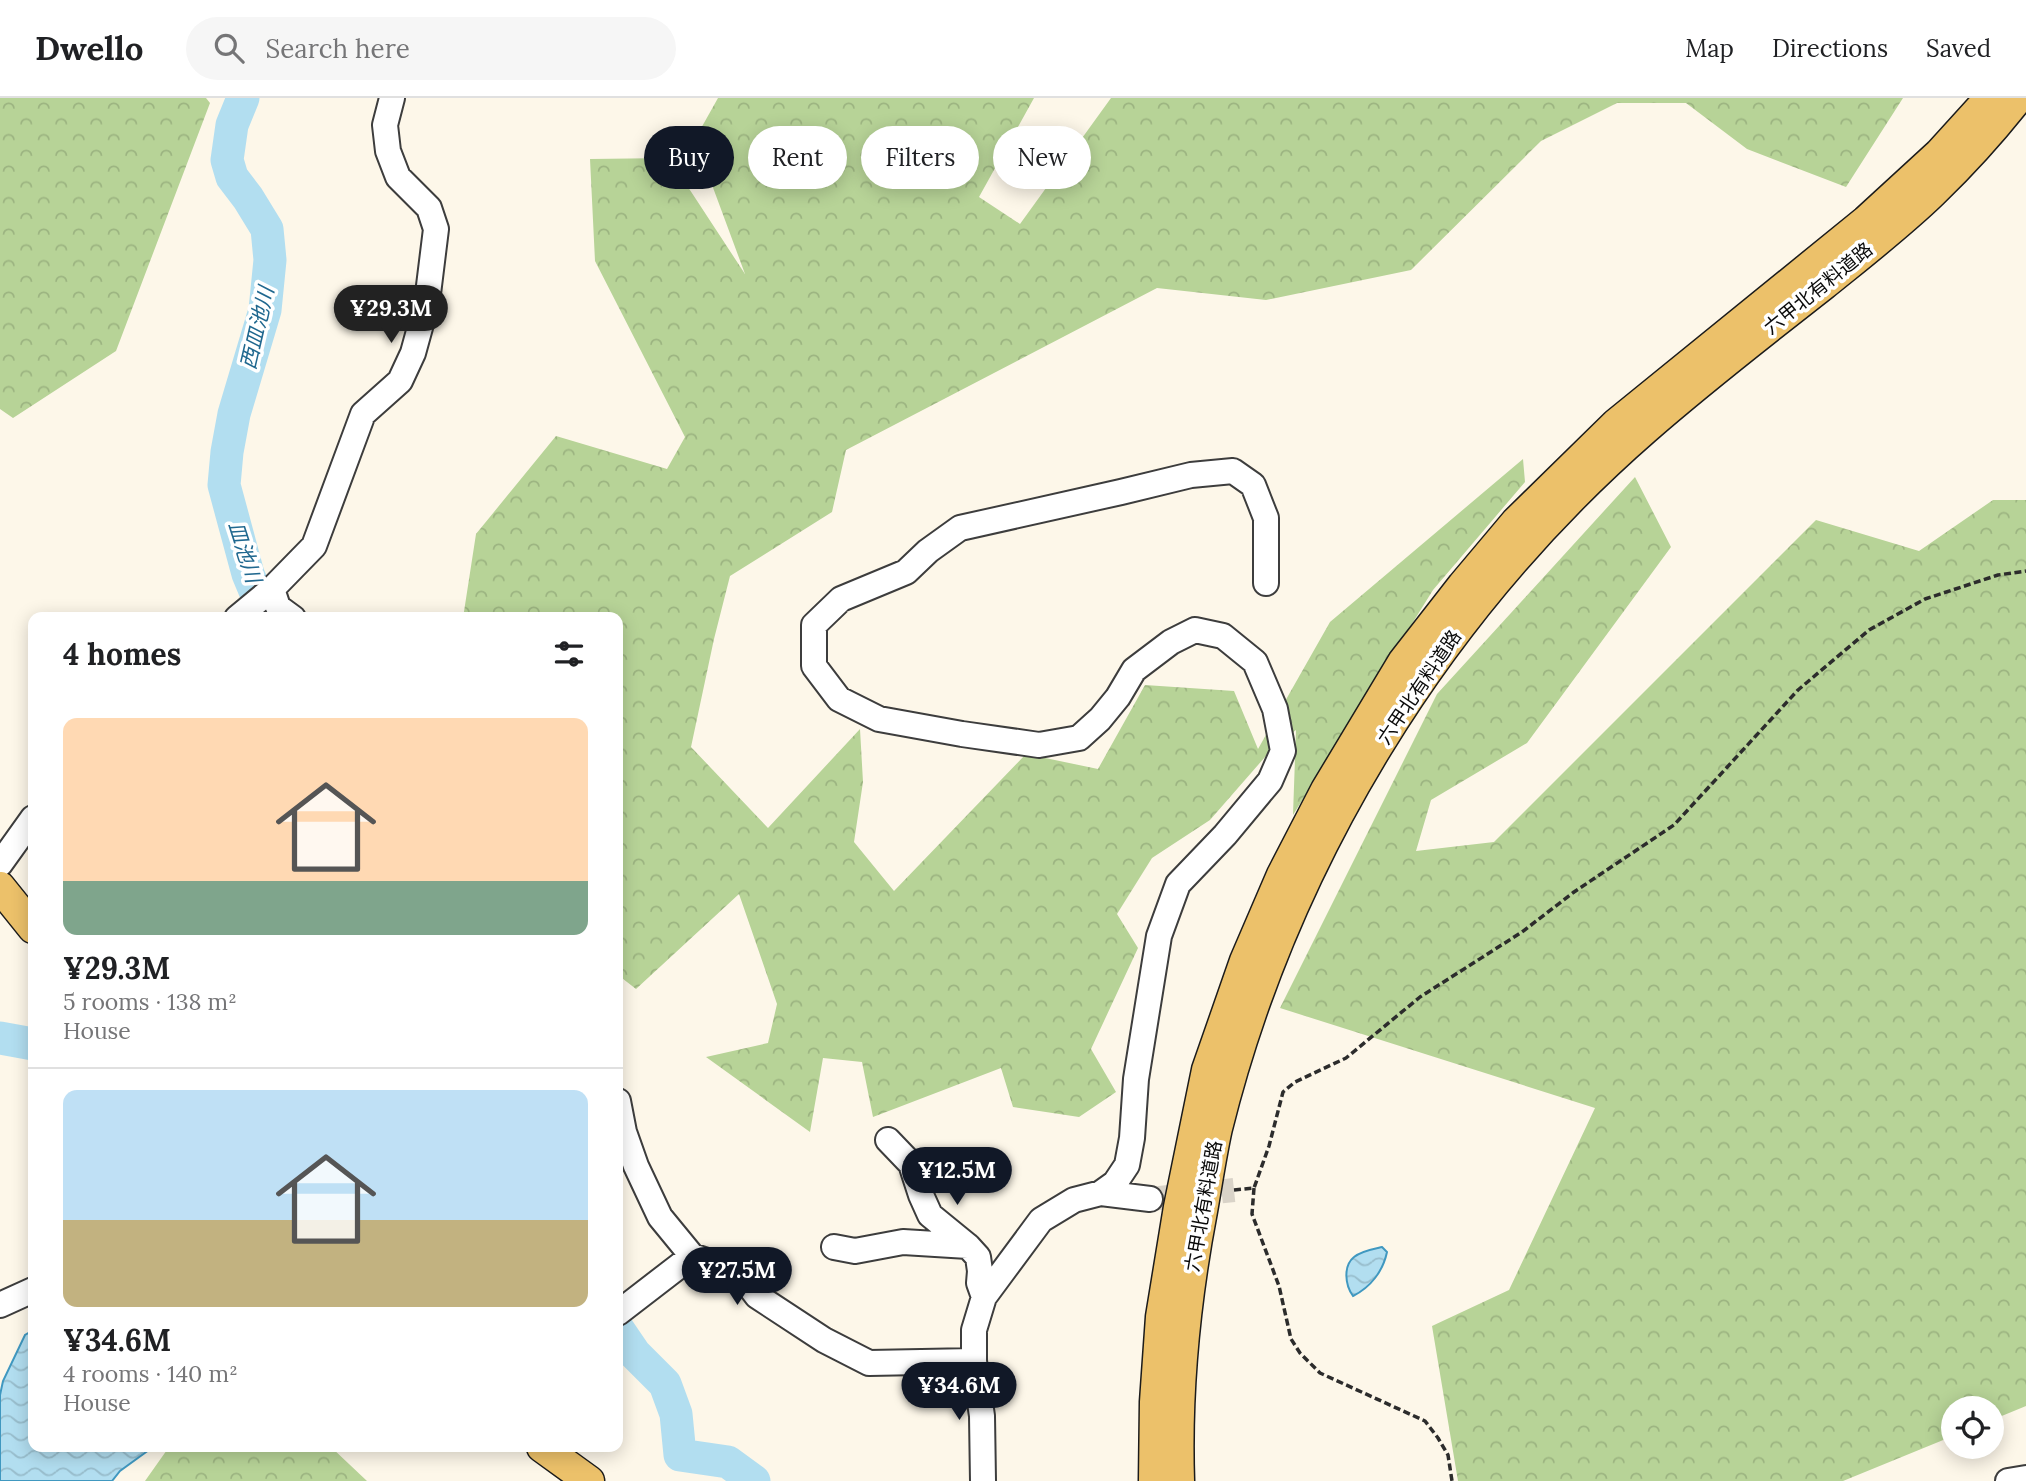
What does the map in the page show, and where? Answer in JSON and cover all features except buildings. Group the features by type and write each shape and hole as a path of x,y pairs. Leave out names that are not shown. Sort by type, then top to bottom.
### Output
{"main road":[{"name":"六甲北有料道路","path":"1154,1481 1155,1402 1161,1317 1179,1207 1207,1070 1245,961 1282,875 1326,790 1382,697 1412,651 1516,522 1616,424 1866,221 1939,154 1990,98"},
{"name":"六甲北有料道路","path":"1179,1481 1177,1423 1184,1340 1193,1261 1217,1129 1255,1000 1306,877 1341,809 1391,724 1445,645 1515,558 1567,501 1645,429 1859,256 1931,194 1991,132 2018,98"},
{"path":"0,887 28,922"},
{"path":"549,1452 589,1481"}],"street":[{"path":"256,602 314,546 363,414 400,381 413,353 427,303 436,229 429,208 398,177 388,151 385,125 392,98"},
{"path":"983,1481 982,1416 974,1360 974,1330 984,1297 1041,1220 1074,1200 1101,1193 1115,1183 1127,1165 1132,1138 1136,1079 1159,936 1178,884 1270,781 1283,751 1275,709 1255,662 1223,636 1195,630 1171,642 1134,670 1109,708 1079,738 1039,745 879,719 839,699 814,666 814,625 841,599 906,572 928,551 960,528 1191,475 1233,471 1253,485 1266,519 1266,583"},
{"path":"256,602 278,607 285,612"},
{"path":"0,864 28,825"},
{"path":"623,1127 636,1166 660,1217 692,1256 738,1270 757,1296 824,1340 869,1363 974,1360"},
{"path":"888,1140 911,1164 930,1215 978,1257 979,1283 984,1297"},
{"path":"1101,1193 1150,1199"},
{"path":"834,1247 855,1251 903,1242 968,1246"},
{"path":"623,1309 692,1256"},
{"path":"0,1305 28,1292"},
{"path":"2008,1481 2026,1478"}],"path":[{"path":"1452,1481 1448,1455 1426,1421 1320,1373 1300,1353 1292,1339 1279,1286 1252,1214 1254,1188 1269,1146 1283,1092 1295,1083 1346,1058 1420,997 1522,932 1574,892 1674,825 1798,690 1869,630 1925,599 1998,575 2026,571"},
{"path":"1234,1190 1254,1188"}],"green space":[{"path":"0,98 206,98 210,103 116,351 13,418 0,409"},
{"path":"718,98 1034,98 1018,126 993,126 993,172 979,197 1020,224 1045,189 1091,189 1091,126 1111,98 1903,98 1846,187 1747,149 1686,103 1617,103 1541,141 1411,270 1266,300 1157,288 846,450 832,512 730,576 691,747 768,828 860,729 863,782 854,842 894,891 1026,754 1098,769 1145,685 1234,691 1258,749 1330,622 1523,459 1525,482 1433,590 1293,815 1296,730 1272,749 1210,820 1152,858 1117,914 1138,948 1091,1049 1116,1092 1079,1117 1013,1107 1001,1068 873,1117 862,1062 823,1058 810,1132 706,1057 768,1043 777,1004 739,894 636,989 623,979 623,612 464,612 476,534 556,436 667,469 685,437 595,261 590,159 644,158 644,189 689,189 745,274 714,189 734,189 734,126 702,126"},
{"path":"1635,477 1671,547 1527,743 1431,800 1416,851 1494,842 1816,520 1919,551 1993,500 2026,500 2026,1406 2004,1415 2004,1396 1941,1396 1941,1441 1843,1481 1458,1481 1432,1326 1509,1290 1595,1108 1280,1008 1437,694"},
{"path":"165,1452 336,1452 367,1481 145,1481"}],"water":[{"path":"1382,1247 1387,1252 1379,1272 1371,1283 1353,1296 1346,1276 1350,1261 1360,1253"},
{"path":"28,1333 28,1452 146,1452 120,1471 112,1481 0,1481 0,1395 3,1381"}],"waterway":[{"name":"西皿池川","path":"243,98 232,125 227,160 232,177 267,229 270,260 265,310 234,414 224,485 248,574 267,612"},
{"name":"西皿池川","path":"0,1038 28,1043"},
{"name":"皿池川","path":"623,1336 635,1354 665,1384 676,1414 680,1455 728,1462 754,1481"}],"tunnel":[{"path":"1150,1199 1234,1190"}]}
